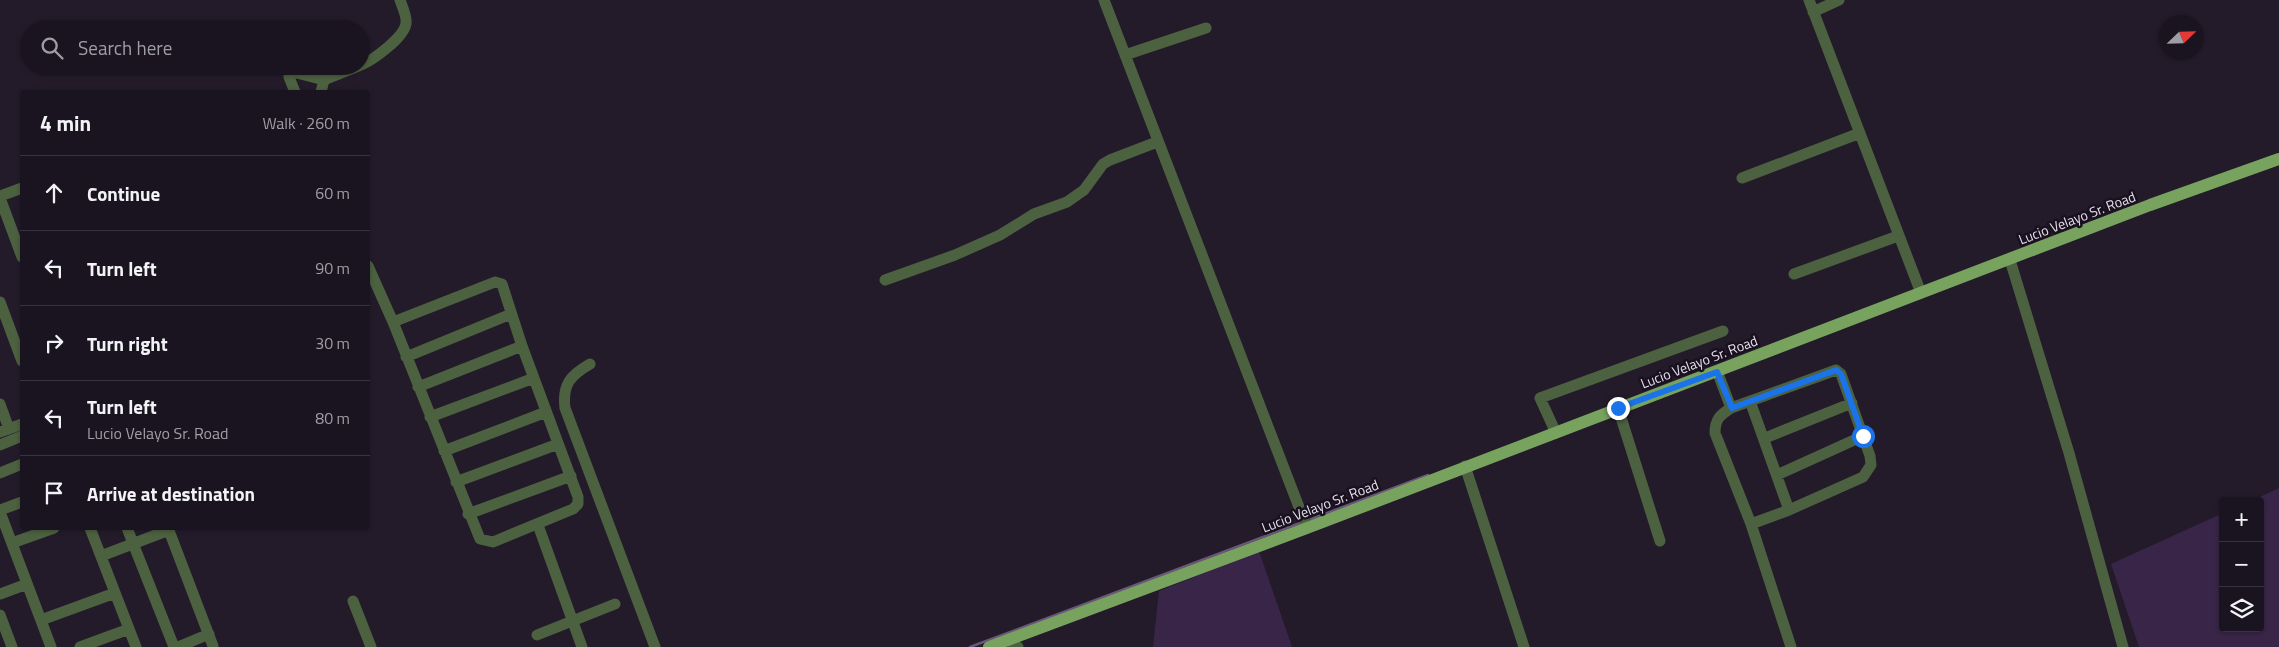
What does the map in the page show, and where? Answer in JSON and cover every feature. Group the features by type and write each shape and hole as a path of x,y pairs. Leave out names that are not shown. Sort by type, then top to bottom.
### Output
{"main road":[{"name":"Lucio Velayo Sr. Road","path":"989,647 1013,643 1465,466 1717,372 2150,205 2279,158"}],"street":[{"path":"370,61 403,31 406,23 400,0"},
{"path":"1104,0 1307,528"},
{"path":"1809,0 1921,294"},
{"path":"1813,12 1839,0"},
{"path":"1125,55 1206,28"},
{"path":"291,75 289,77 294,90"},
{"path":"305,75 324,80 337,75"},
{"path":"322,90 324,80"},
{"path":"1742,178 1860,133"},
{"path":"885,280 955,255 1000,235 1034,214 1067,202 1084,190 1103,164 1158,142"},
{"path":"20,189 0,197 20,252"},
{"path":"1794,274 1898,236"},
{"path":"2010,260 2069,453 2122,647"},
{"path":"370,270 393,322 468,514 480,539 488,542 538,525 574,509 578,504 578,497 522,346 503,285 495,282 393,322"},
{"path":"0,302 20,356"},
{"path":"406,356 511,314"},
{"path":"1556,433 1540,398 1723,331"},
{"path":"418,387 522,346"},
{"path":"590,364 570,378 564,399 565,408 655,647"},
{"path":"1751,524 1789,510 1863,477 1871,465 1852,403 1841,374 1836,370 1732,408 1719,415 1715,425 1716,433 1751,524 1791,647"},
{"path":"1717,372 1732,408"},
{"path":"430,417 534,378"},
{"path":"1750,401 1765,438 1789,510"},
{"path":"1765,438 1852,403"},
{"path":"0,404 5,431 20,425"},
{"path":"1618,408 1660,541"},
{"path":"444,451 546,412"},
{"path":"1777,474 1863,436"},
{"path":"0,445 20,437"},
{"path":"456,482 558,444"},
{"path":"0,473 20,465"},
{"path":"1465,466 1524,647"},
{"path":"468,514 571,476"},
{"path":"20,503 0,511 51,647"},
{"path":"538,525 582,647"},
{"path":"12,543 48,530"},
{"path":"91,530 136,647"},
{"path":"128,530 174,647"},
{"path":"101,556 166,530"},
{"path":"168,530 213,646"},
{"path":"0,594 27,584"},
{"path":"41,620 115,592"},
{"path":"353,601 371,647"},
{"path":"537,634 615,604"},
{"path":"0,614 12,647"},
{"path":"80,647 129,629"},
{"path":"178,647 209,634"}],"shaded area":[{"path":"2279,488 2279,647 2139,647 2111,564 2219,515 2219,632 2264,632 2264,497 2260,497"},
{"path":"1259,551 1292,647 1153,647 1159,591"}],"waterway":[{"path":"1311,519 1428,475"},
{"path":"970,647 1300,523"}],"route":[{"path":"1618,408 1717,372 1732,408 1836,370 1841,374 1863,436"}]}
